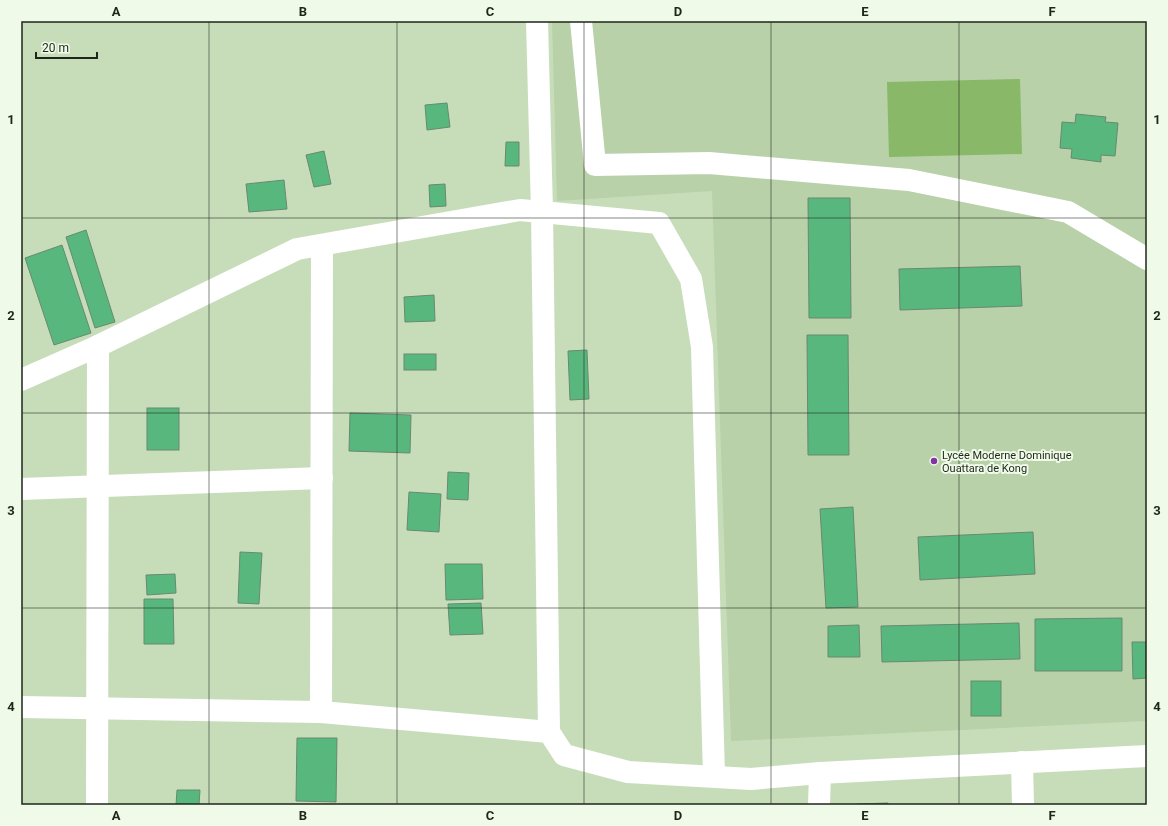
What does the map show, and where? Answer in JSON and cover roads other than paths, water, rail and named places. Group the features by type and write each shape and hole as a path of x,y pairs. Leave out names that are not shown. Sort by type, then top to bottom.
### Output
{"street":[{"path":"536,21 542,212 549,732 564,755 628,772 751,778 1147,756"},
{"path":"581,21 595,165 709,163 909,180 1068,212 1147,259"},
{"path":"21,380 98,346 297,249 520,210 659,223 691,279 702,347 714,776"},
{"path":"321,712 322,245"},
{"path":"97,805 98,346"},
{"path":"21,489 322,478"},
{"path":"21,706 321,712 549,732"},
{"path":"1022,762 1023,805"},
{"path":"819,805 820,773"}],"place":[{"name":"Lycée Moderne Dominique Ouattara de Kong","path":"934,461"}]}
